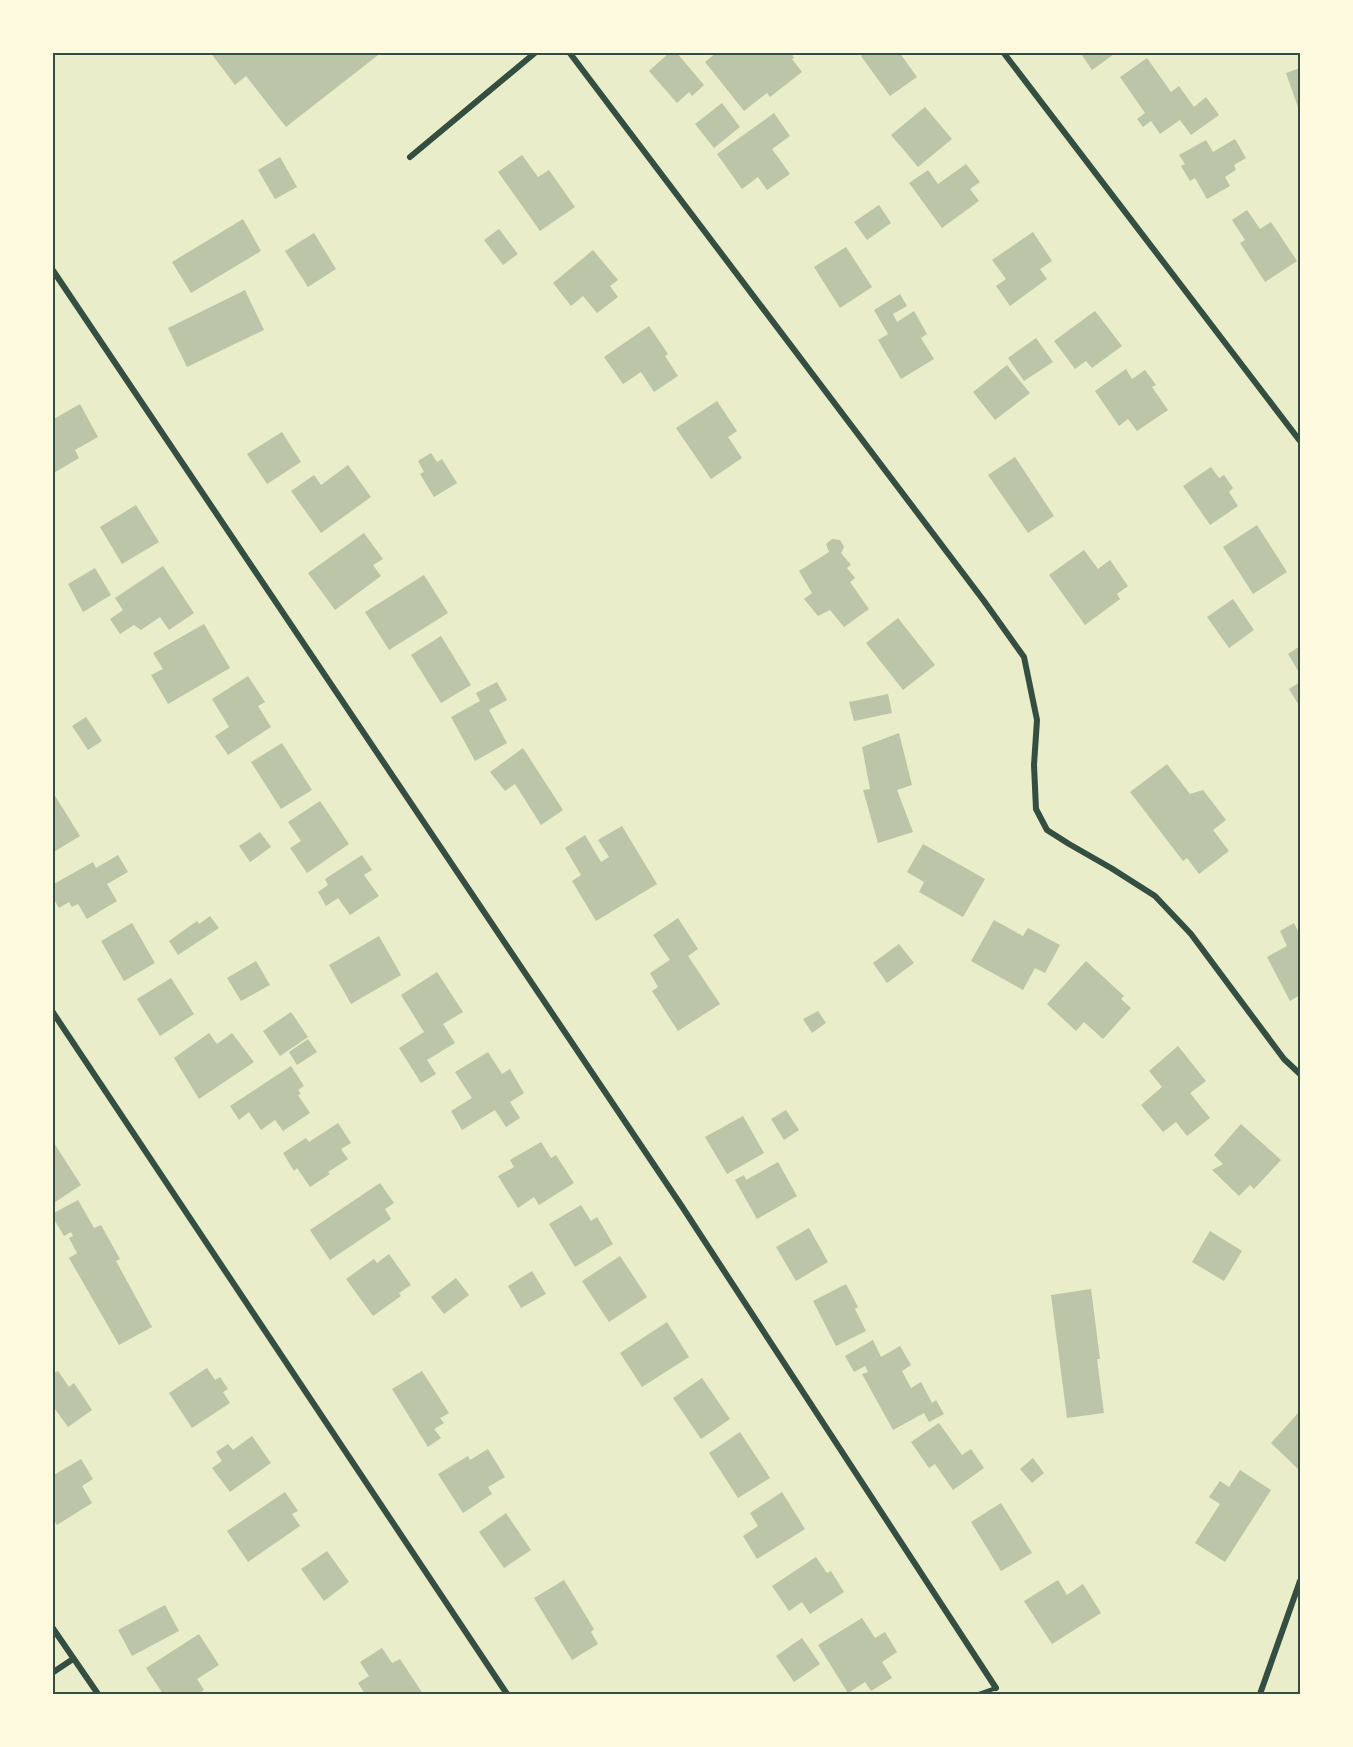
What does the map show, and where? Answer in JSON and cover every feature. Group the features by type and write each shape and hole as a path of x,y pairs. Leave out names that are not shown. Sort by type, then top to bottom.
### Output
{"street":[{"path":"410,157 536,52"},
{"path":"569,52 977,591 1024,657 1036,720 1034,765 1036,809 1047,830 1155,897 1191,934 1284,1059 1300,1074"},
{"path":"1003,52 1300,441"},
{"path":"52,269 681,1205 996,1688"},
{"path":"52,1011 507,1695"},
{"path":"1260,1695 1300,1581"},
{"path":"52,1627 98,1695"},
{"path":"52,1673 73,1659"}],"lane":[{"path":"979,1695 996,1688"}],"building":[{"path":"210,52 382,52 286,127 246,76 235,85"},
{"path":"670,52 676,52 704,85 692,96 689,92 677,103 649,71"},
{"path":"717,52 760,52 761,54 763,52 791,52 794,58 792,59 802,72 770,97 767,93 744,111 705,62"},
{"path":"866,52 899,52 917,77 890,96 861,56"},
{"path":"1080,52 1117,52 1092,70"},
{"path":"1147,58 1171,92 1179,86 1194,107 1206,97 1219,115 1191,135 1180,120 1160,134 1151,121 1143,127 1137,119 1145,113 1120,77"},
{"path":"1300,68 1300,113 1286,73"},
{"path":"722,103 740,127 714,148 695,124"},
{"path":"925,107 952,139 918,167 891,135"},
{"path":"774,113 790,136 772,149 790,174 767,190 758,177 742,189 717,154"},
{"path":"1235,139 1246,158 1234,165 1236,170 1225,177 1230,186 1207,199 1195,178 1190,181 1181,166 1185,164 1179,155 1206,140 1213,152"},
{"path":"522,155 538,177 549,170 575,207 540,231 498,172"},
{"path":"280,157 297,187 275,199 258,170"},
{"path":"966,164 980,182 970,189 979,201 942,228 909,183 928,170 938,184"},
{"path":"879,205 891,223 867,240 854,222"},
{"path":"1247,210 1260,229 1271,222 1297,261 1265,282 1240,243 1245,240 1232,220"},
{"path":"243,219 261,251 191,293 172,262"},
{"path":"499,229 518,254 503,265 484,240"},
{"path":"1033,232 1052,261 1040,269 1047,279 1010,306 996,286 1006,279 992,260"},
{"path":"314,233 336,269 308,287 285,251"},
{"path":"846,247 872,287 840,308 814,267"},
{"path":"593,250 618,280 610,286 618,297 597,313 583,296 571,306 553,283"},
{"path":"245,290 264,330 187,367 168,328"},
{"path":"900,294 907,306 893,314 897,322 914,311 927,334 921,338 934,359 901,379 878,340 888,334 874,310"},
{"path":"1095,311 1122,346 1092,368 1086,361 1075,369 1054,341"},
{"path":"649,326 668,354 665,356 678,376 654,392 641,372 623,384 604,357"},
{"path":"1036,338 1053,362 1024,381 1008,358"},
{"path":"1007,365 1030,393 995,420 973,392"},
{"path":"1126,369 1132,379 1145,370 1156,385 1152,387 1168,410 1137,431 1128,419 1119,426 1095,391"},
{"path":"717,401 737,431 728,437 742,458 711,479 676,428"},
{"path":"80,404 98,437 75,450 79,458 52,474 52,420"},
{"path":"282,432 301,462 267,484 247,454"},
{"path":"431,453 437,462 442,459 457,483 434,497 420,474 424,472 418,461"},
{"path":"1015,457 1054,516 1028,533 988,475"},
{"path":"348,465 371,497 321,533 291,491 314,475 321,485"},
{"path":"1211,467 1219,478 1224,475 1233,488 1229,492 1238,506 1210,525 1183,486"},
{"path":"136,505 159,542 122,564 100,527"},
{"path":"1257,525 1287,572 1253,594 1223,547"},
{"path":"364,533 383,559 373,565 381,576 335,610 308,573"},
{"path":"832,539 840,540 844,547 841,553 851,565 847,568 855,578 850,582 869,609 844,627 830,610 818,616 804,599 812,593 799,571 829,552 826,544"},
{"path":"1084,550 1098,569 1110,560 1128,586 1117,594 1120,599 1085,625 1049,575"},
{"path":"163,566 194,613 169,630 160,617 141,630 134,625 120,634 110,619 123,610 115,598"},
{"path":"95,568 111,595 83,612 68,584"},
{"path":"424,575 448,613 389,650 365,612"},
{"path":"1233,599 1254,630 1229,648 1207,617"},
{"path":"898,618 935,665 903,690 866,643"},
{"path":"204,624 230,668 168,704 151,675 163,669 153,653"},
{"path":"441,636 471,685 441,703 411,655"},
{"path":"1300,646 1300,674 1288,654"},
{"path":"248,676 265,702 258,706 271,727 228,755 215,736 229,727 212,699"},
{"path":"497,682 507,700 489,710 507,743 475,761 451,717 480,701 476,693"},
{"path":"1300,682 1300,707 1289,689"},
{"path":"888,694 892,713 854,721 849,702"},
{"path":"86,717 102,741 88,750 72,726"},
{"path":"899,733 912,785 897,790 913,832 878,843 863,790 870,789 862,747"},
{"path":"282,743 312,790 281,809 251,762"},
{"path":"523,748 563,810 541,825 515,784 505,791 490,772"},
{"path":"1167,764 1190,794 1203,790 1226,820 1213,830 1229,851 1199,874 1187,858 1183,861 1130,792"},
{"path":"52,791 80,836 52,853"},
{"path":"320,801 349,844 307,873 290,848 301,841 288,822"},
{"path":"622,826 657,884 596,921 572,881 581,875 565,848 585,835 601,862 609,857 598,840"},
{"path":"260,832 271,847 250,862 239,846"},
{"path":"923,844 985,879 963,917 919,892 924,882 907,872"},
{"path":"118,855 128,872 107,884 117,901 87,919 78,904 72,907 69,902 59,908 52,896 52,885 93,862 96,868"},
{"path":"362,855 372,870 364,875 379,896 350,915 338,898 326,906 318,892 328,885 325,879"},
{"path":"210,916 219,928 178,955 169,941 197,921 199,924"},
{"path":"678,918 698,949 688,956 720,1004 678,1031 652,991 658,987 650,973 670,960 653,935"},
{"path":"994,920 1023,936 1028,928 1060,945 1045,973 1035,968 1023,990 971,961"},
{"path":"132,923 155,963 124,981 101,941"},
{"path":"1294,923 1300,935 1300,995 1290,1001 1267,957 1287,946 1280,931"},
{"path":"379,936 401,975 351,1004 329,965"},
{"path":"899,944 914,963 887,983 873,963"},
{"path":"256,961 270,985 241,1001 227,978"},
{"path":"1086,961 1124,996 1121,999 1131,1008 1103,1039 1084,1022 1076,1031 1047,1004"},
{"path":"437,972 463,1012 443,1024 455,1043 427,1060 436,1074 421,1083 399,1048 424,1032 401,995"},
{"path":"171,978 194,1014 160,1036 137,999"},
{"path":"818,1011 826,1023 812,1033 803,1019"},
{"path":"291,1012 308,1037 280,1056 263,1031"},
{"path":"209,1033 217,1044 232,1033 254,1062 199,1099 174,1058"},
{"path":"308,1039 317,1052 297,1065 289,1052"},
{"path":"1178,1046 1206,1081 1190,1093 1210,1118 1187,1136 1176,1122 1163,1132 1141,1105 1162,1087 1149,1071"},
{"path":"488,1052 502,1074 510,1069 524,1093 510,1102 520,1118 506,1127 495,1110 462,1130 451,1111 472,1098 455,1072"},
{"path":"291,1066 304,1086 298,1090 301,1094 298,1095 310,1113 283,1131 275,1120 261,1130 249,1112 239,1120 230,1106"},
{"path":"786,1110 799,1130 784,1140 771,1119"},
{"path":"743,1116 764,1153 727,1174 705,1137"},
{"path":"338,1123 351,1143 341,1149 348,1159 310,1187 297,1168 294,1171 283,1153 306,1138 309,1142"},
{"path":"1241,1124 1281,1160 1254,1189 1250,1185 1239,1196 1212,1170 1223,1164 1214,1155"},
{"path":"52,1140 81,1185 52,1204"},
{"path":"541,1142 551,1158 556,1155 574,1183 539,1205 534,1197 518,1208 498,1176 514,1167 510,1160"},
{"path":"778,1162 797,1196 757,1219 735,1180 744,1175 746,1180"},
{"path":"380,1183 394,1203 385,1209 391,1219 330,1260 310,1230"},
{"path":"78,1200 94,1228 101,1225 120,1259 116,1261 152,1327 119,1345 69,1258 77,1253 69,1238 73,1236 71,1232 64,1236 52,1216"},
{"path":"581,1205 591,1221 597,1217 613,1244 575,1267 549,1224"},
{"path":"809,1228 828,1262 796,1281 776,1247"},
{"path":"1210,1231 1242,1251 1224,1281 1192,1262"},
{"path":"389,1254 411,1285 399,1293 401,1296 373,1316 346,1279 374,1259 377,1263"},
{"path":"620,1256 647,1297 609,1322 582,1281"},
{"path":"532,1271 546,1294 521,1308 508,1286"},
{"path":"456,1278 469,1295 444,1314 431,1297"},
{"path":"846,1284 858,1307 855,1309 866,1331 836,1346 813,1301"},
{"path":"1091,1289 1104,1413 1067,1418 1051,1295"},
{"path":"667,1322 689,1357 642,1387 620,1353"},
{"path":"873,1340 881,1357 900,1346 911,1365 902,1371 911,1388 921,1382 932,1403 936,1400 944,1414 929,1422 924,1413 893,1430 862,1374 868,1372 865,1366 854,1372 845,1356"},
{"path":"207,1368 215,1380 220,1377 228,1389 223,1392 230,1403 192,1428 169,1393"},
{"path":"58,1371 69,1387 74,1383 92,1410 68,1427 52,1405 52,1374"},
{"path":"422,1371 449,1413 440,1418 444,1423 434,1429 441,1438 428,1447 392,1389"},
{"path":"702,1378 730,1419 701,1439 673,1398"},
{"path":"1300,1411 1300,1471 1271,1443"},
{"path":"939,1423 962,1455 971,1449 984,1468 953,1490 935,1464 929,1468 911,1442"},
{"path":"740,1432 770,1478 738,1498 709,1453"},
{"path":"252,1436 271,1463 230,1492 212,1468 222,1461 216,1452 228,1444 233,1450"},
{"path":"488,1449 505,1477 488,1487 492,1494 463,1513 438,1474 468,1456 470,1460"},
{"path":"1033,1458 1044,1473 1032,1483 1020,1469"},
{"path":"81,1459 93,1479 82,1486 92,1503 57,1525 52,1517 52,1476"},
{"path":"1240,1470 1271,1490 1225,1562 1195,1543 1220,1504 1209,1497 1220,1481 1229,1487"},
{"path":"285,1492 298,1511 292,1514 300,1526 248,1562 227,1531"},
{"path":"782,1492 805,1529 757,1559 743,1536 758,1526 750,1513"},
{"path":"1001,1503 1032,1553 1001,1571 971,1522"},
{"path":"506,1513 531,1550 504,1568 479,1532"},
{"path":"327,1551 349,1582 324,1601 301,1569"},
{"path":"816,1557 827,1573 831,1571 844,1592 810,1614 802,1602 789,1611 772,1586"},
{"path":"564,1580 594,1629 591,1632 598,1644 572,1660 534,1598"},
{"path":"1058,1580 1067,1595 1083,1584 1101,1613 1052,1644 1024,1601"},
{"path":"165,1605 179,1631 132,1656 118,1630"},
{"path":"862,1618 875,1638 885,1632 897,1652 882,1662 892,1678 871,1691 865,1682 848,1693 818,1645"},
{"path":"199,1634 219,1665 197,1679 204,1690 198,1694 163,1694 146,1668"},
{"path":"802,1638 820,1664 794,1682 776,1656"},
{"path":"382,1648 392,1663 400,1659 423,1694 365,1694 358,1683 369,1676 360,1662"}]}
